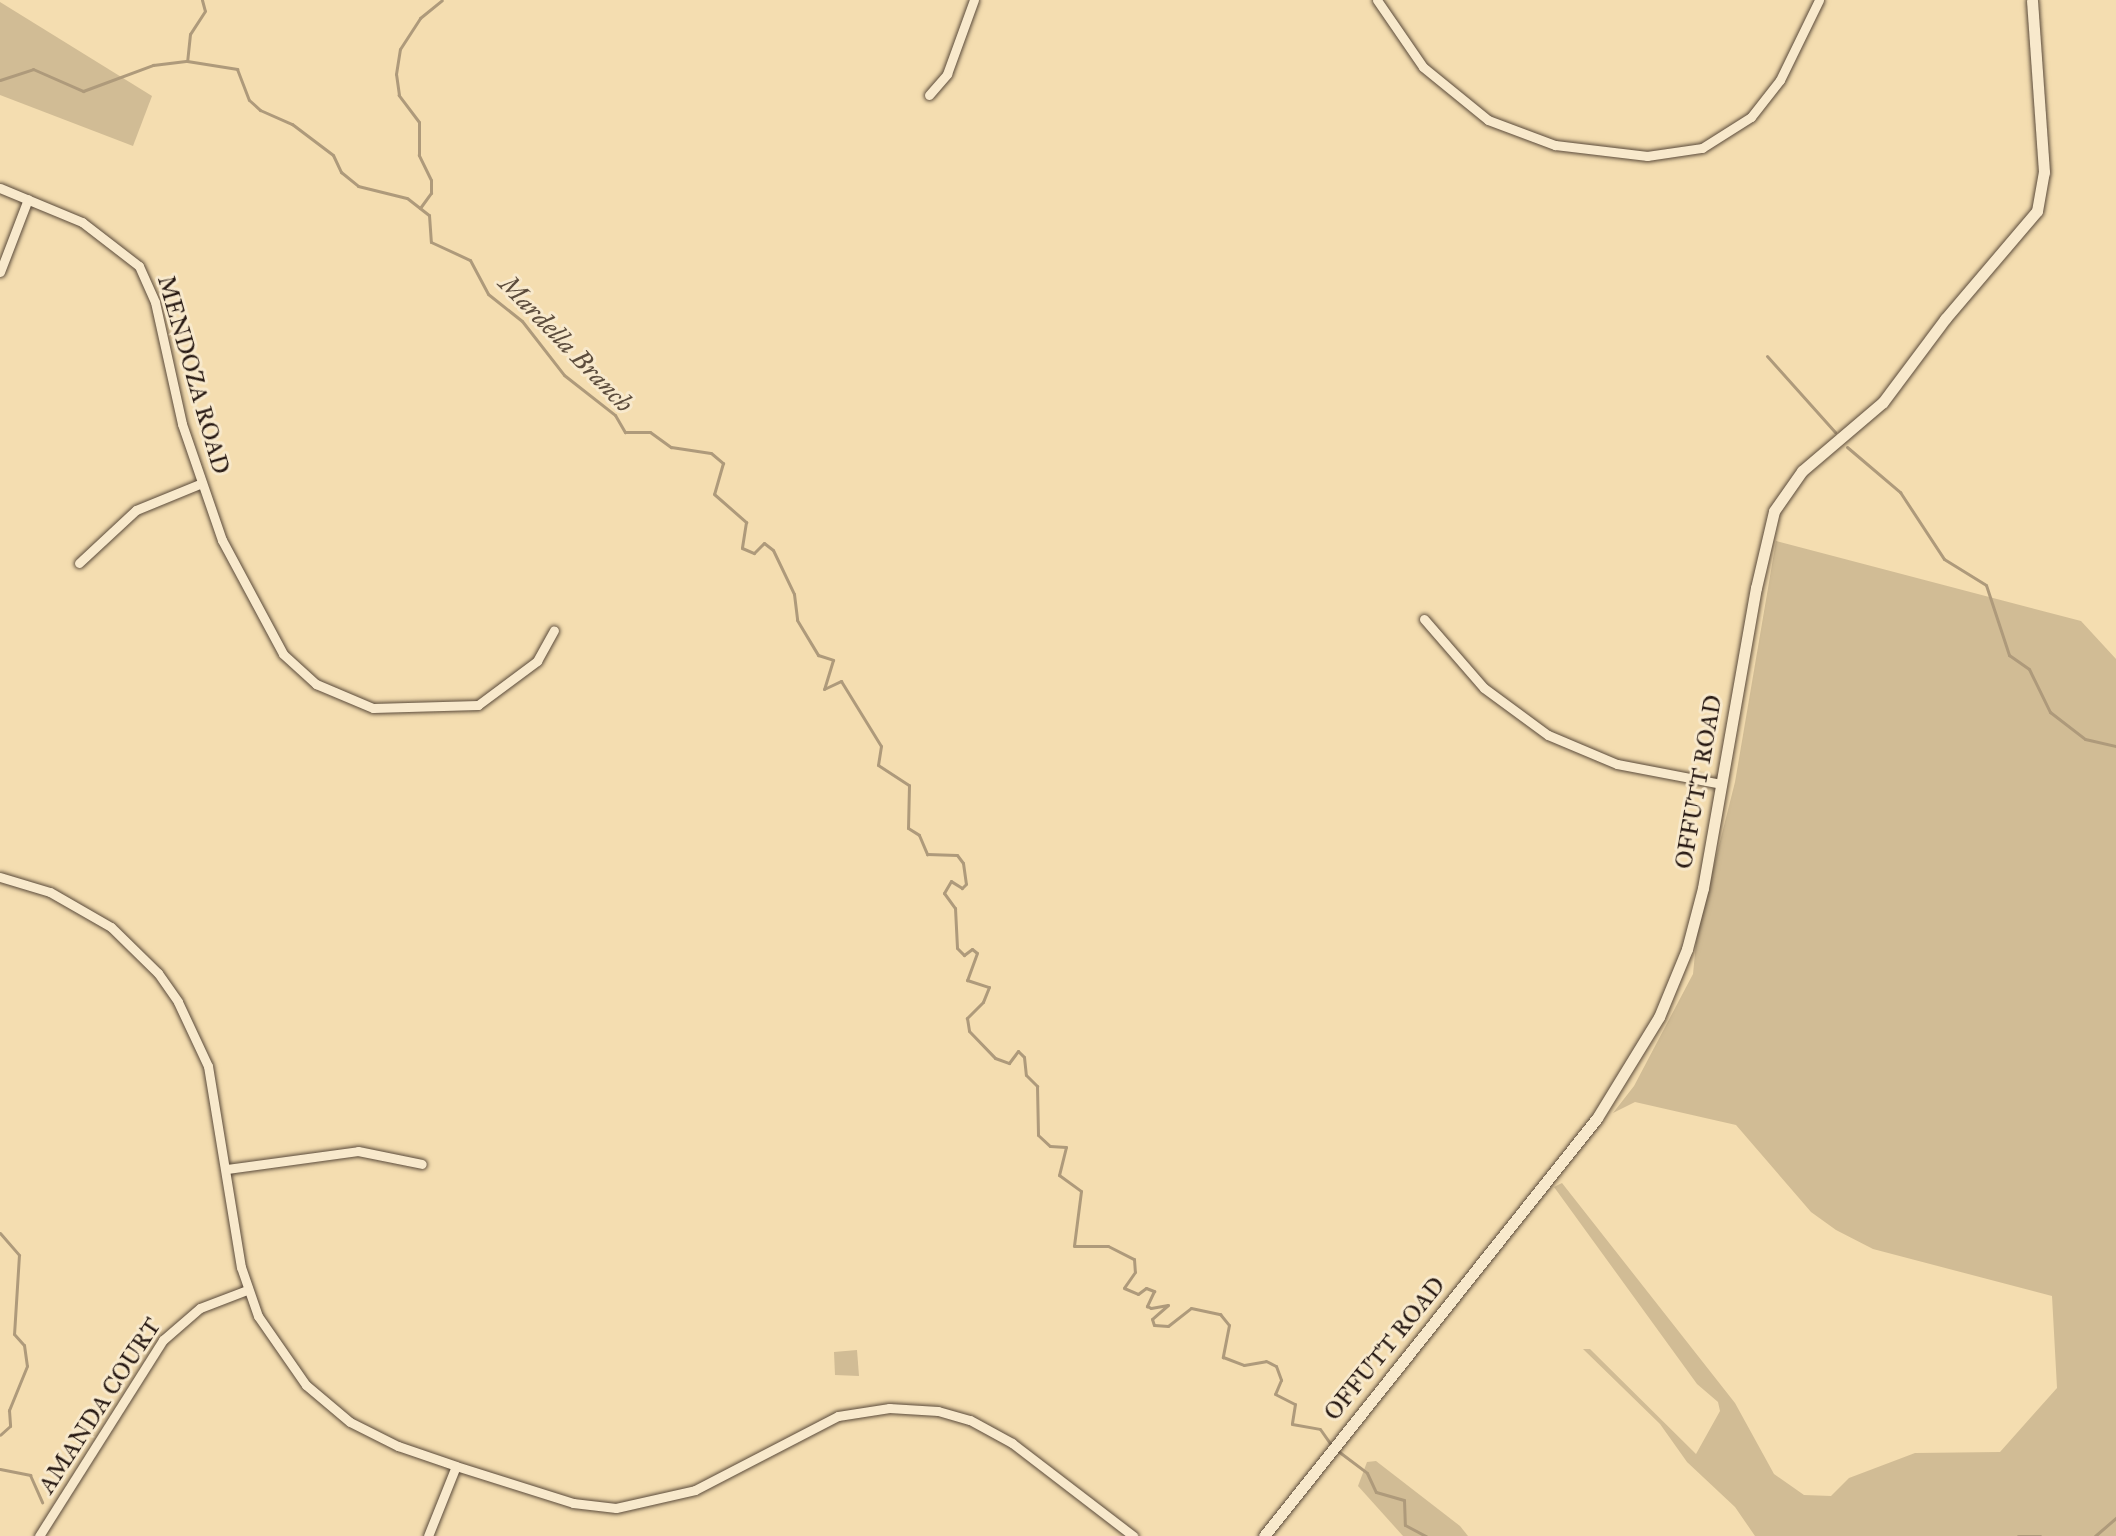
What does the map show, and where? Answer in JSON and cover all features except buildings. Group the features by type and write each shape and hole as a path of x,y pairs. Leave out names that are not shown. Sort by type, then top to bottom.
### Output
{"street":[{"path":"929,95 947,74 974,0"},
{"path":"1377,0 1423,67 1488,120 1555,145 1647,156 1702,148 1751,117 1780,80 1819,0"},
{"name":"OFFUTT ROAD","path":"1264,1536 1597,1118 1632,1066 1667,999 1690,941 1722,784 1763,548 1780,500 1802,471 1883,402 1945,319 2037,211 2044,172 2032,0"},
{"name":"MENDOZA ROAD","path":"0,188 82,222 139,266 155,302 182,424 222,540 283,654 334,694 396,710 478,705 537,661 554,630"},
{"path":"0,272 28,199"},
{"path":"79,563 136,510 202,483"},
{"path":"1424,619 1484,688 1548,735 1617,764 1722,784"},
{"path":"0,877 78,906 111,927 158,973 183,1011 208,1066 247,1290 287,1363 326,1404 373,1435 456,1466 573,1503 633,1506 695,1490 838,1416 880,1408 923,1409 970,1420 998,1434 1133,1536"},
{"path":"227,1169 358,1151 422,1164"},
{"name":"AMANDA COURT","path":"39,1536 163,1340 200,1308 247,1290"},
{"path":"428,1536 456,1466"}],"shaded area":[{"path":"0,2 152,96 133,146 0,95"},
{"path":"1776,541 2081,621 2116,659 2116,1536 1755,1536 1735,1507 1687,1462 1660,1424 1583,1349 1590,1349 1696,1454 1720,1411 1718,1402 1697,1384 1554,1187 1562,1183 1735,1403 1774,1474 1804,1495 1831,1496 1849,1478 1915,1453 2000,1452 2057,1388 2052,1296 1873,1249 1836,1230 1811,1212 1736,1125 1635,1102 1613,1113 1634,1086 1693,974 1697,933 1735,782"},
{"path":"857,1350 859,1376 835,1375 834,1352"},
{"path":"1376,1461 1460,1526 1468,1536 1403,1536 1358,1486 1367,1462"}],"waterway":[{"name":"Mardella Branch","path":"202,0 205,11 190,34 187,61 237,69 249,100 260,110 292,124 333,155 341,172 358,186 407,198 429,215 431,242 470,260 488,294 522,321 564,375 615,415 625,432 650,432 671,447 711,453 723,463 714,494 746,522 742,548 754,553 764,543 773,550 794,594 797,620 818,655 833,660 824,689 841,681 881,746 878,765 909,785 908,828 919,835 927,854 957,855 963,863 966,884 962,888 951,881 944,893 955,908 957,948 964,955 972,949 977,953 967,980 989,987 983,1002 967,1018 969,1031 995,1058 1009,1063 1018,1051 1024,1057 1026,1075 1037,1086 1038,1135 1050,1146 1066,1147 1059,1175 1081,1191 1074,1246 1108,1246 1134,1259 1135,1272 1124,1288 1138,1294 1146,1288 1154,1291 1147,1306 1151,1308 1168,1305 1152,1319 1154,1325 1168,1326 1191,1308 1220,1314 1229,1325 1223,1357 1244,1365 1266,1361 1276,1366 1281,1380 1275,1394 1295,1404 1292,1424 1320,1429 1332,1446"},
{"path":"420,208 431,193 431,180 419,155 419,122 399,95 396,74 400,49 420,18 442,0"},
{"path":"0,80 33,69 83,91 153,65 186,61"},
{"path":"1767,356 1835,432"},
{"path":"1847,447 1900,492 1944,559 1986,585 2009,655 2029,669 2050,712 2085,739 2116,746"},
{"path":"0,1233 19,1255 14,1334 24,1345 27,1366 9,1410 10,1426 0,1435"},
{"name":"Mardella Branch","path":"1338,1451 1367,1473 1376,1492 1404,1500 1405,1525 1426,1536"},
{"path":"0,1469 30,1475 42,1502"},
{"name":"Mardella Branch","path":"2095,1536 2116,1518"},
{"name":"Mardella Branch","path":"2018,1536 2040,1536"}]}
